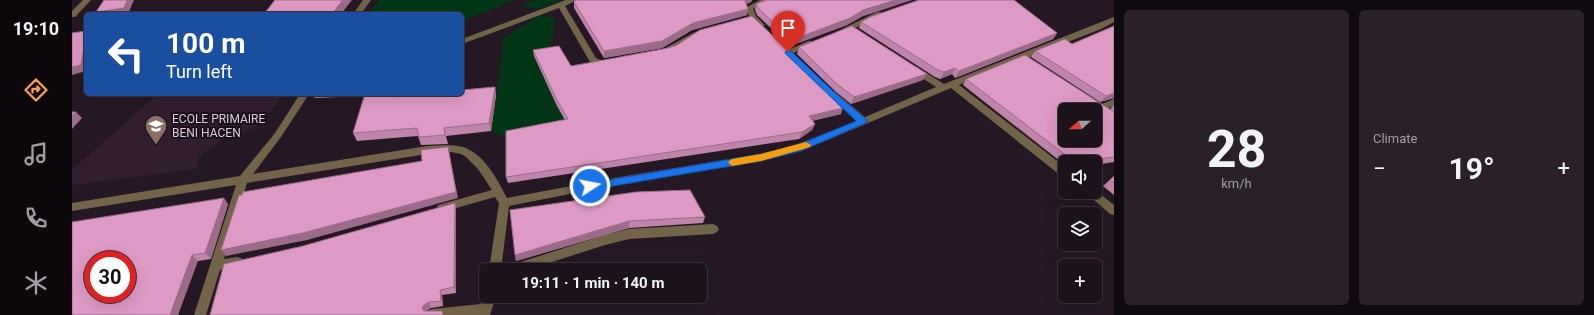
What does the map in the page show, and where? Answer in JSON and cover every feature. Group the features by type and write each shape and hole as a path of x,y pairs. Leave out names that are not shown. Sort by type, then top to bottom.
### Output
{"street":[{"path":"72,2 86,0"},
{"path":"72,15 86,0"},
{"path":"358,12 367,0"},
{"path":"464,41 573,0"},
{"path":"765,0 749,8 750,18 768,32"},
{"path":"561,5 595,63 618,60"},
{"path":"832,35 854,30 858,22 889,11"},
{"path":"504,203 632,178 761,158 797,149 947,86 1025,59 1114,19"},
{"path":"656,52 672,48 695,33 713,28"},
{"path":"788,52 818,40"},
{"path":"903,62 947,86 1058,168"},
{"path":"826,88 863,121"},
{"path":"200,315 243,180 278,135 304,96"},
{"path":"1109,115 1096,106 1114,102"},
{"path":"72,207 427,150 449,149 463,151 473,156 504,203 496,263"},
{"path":"433,211 498,192"},
{"path":"1099,199 1114,211"},
{"path":"533,263 629,234 713,229"},
{"path":"215,266 246,260"},
{"path":"432,315 485,312"}],"shaded area":[{"name":"ECOLE PRIMAIRE BENI HACEN","path":"156,96 283,96 255,128 227,137 199,156 196,169 72,185 72,170"}],"green space":[{"path":"378,0 515,0 464,20 464,12 370,12"},
{"path":"533,0 563,0 537,9 521,6"},
{"path":"540,15 555,18 553,36 550,43 559,53 551,93 569,125 507,138 491,131 503,38"}],"building":[{"path":"104,0 127,0 124,8 96,12"},
{"path":"275,0 343,0 334,12 266,12"},
{"path":"576,0 746,0 748,9 693,23 662,41 604,51 574,2"},
{"path":"766,0 896,0 863,10 850,18 792,40 759,9 756,4"},
{"path":"919,0 1014,0 1057,33 959,71 955,68 944,72 938,70 861,22 870,17"},
{"path":"752,16 842,101 838,102 843,108 809,116 815,124 802,132 506,177 506,131 568,119 557,100 533,50 559,46 571,66 668,48 677,45 700,30"},
{"path":"852,26 927,74 854,97 838,85 799,47"},
{"path":"1114,26 1114,93 1106,96 1035,51 1065,39 1072,44"},
{"path":"84,31 84,48 81,65 72,67 72,33"},
{"path":"1025,55 1100,103 1058,103 1058,147 1102,147 1102,104 1114,112 1114,157 1102,159 1102,155 1066,155 966,79"},
{"path":"495,87 489,123 444,128 445,135 419,137 417,128 353,133 364,96 464,96 464,90"},
{"path":"448,147 456,192 303,233 221,250 239,195 242,195 243,192 422,161 421,150"},
{"path":"1114,176 1114,183 1110,180"},
{"path":"690,190 705,217 629,221 515,255 510,210 636,192"},
{"path":"224,198 205,253 192,255 170,315 72,315 72,222"},
{"path":"455,203 454,287 440,290 441,301 429,302 424,305 422,309 424,311 442,311 443,315 210,315 224,264 303,246"}],"slow traffic":[{"path":"732,162 761,158 797,149 806,145"}],"place":[{"name":"ECOLE PRIMAIRE BENI HACEN","path":"156,146"}],"route":[{"path":"590,186 761,158 797,149 863,121 831,94 788,52"}]}
